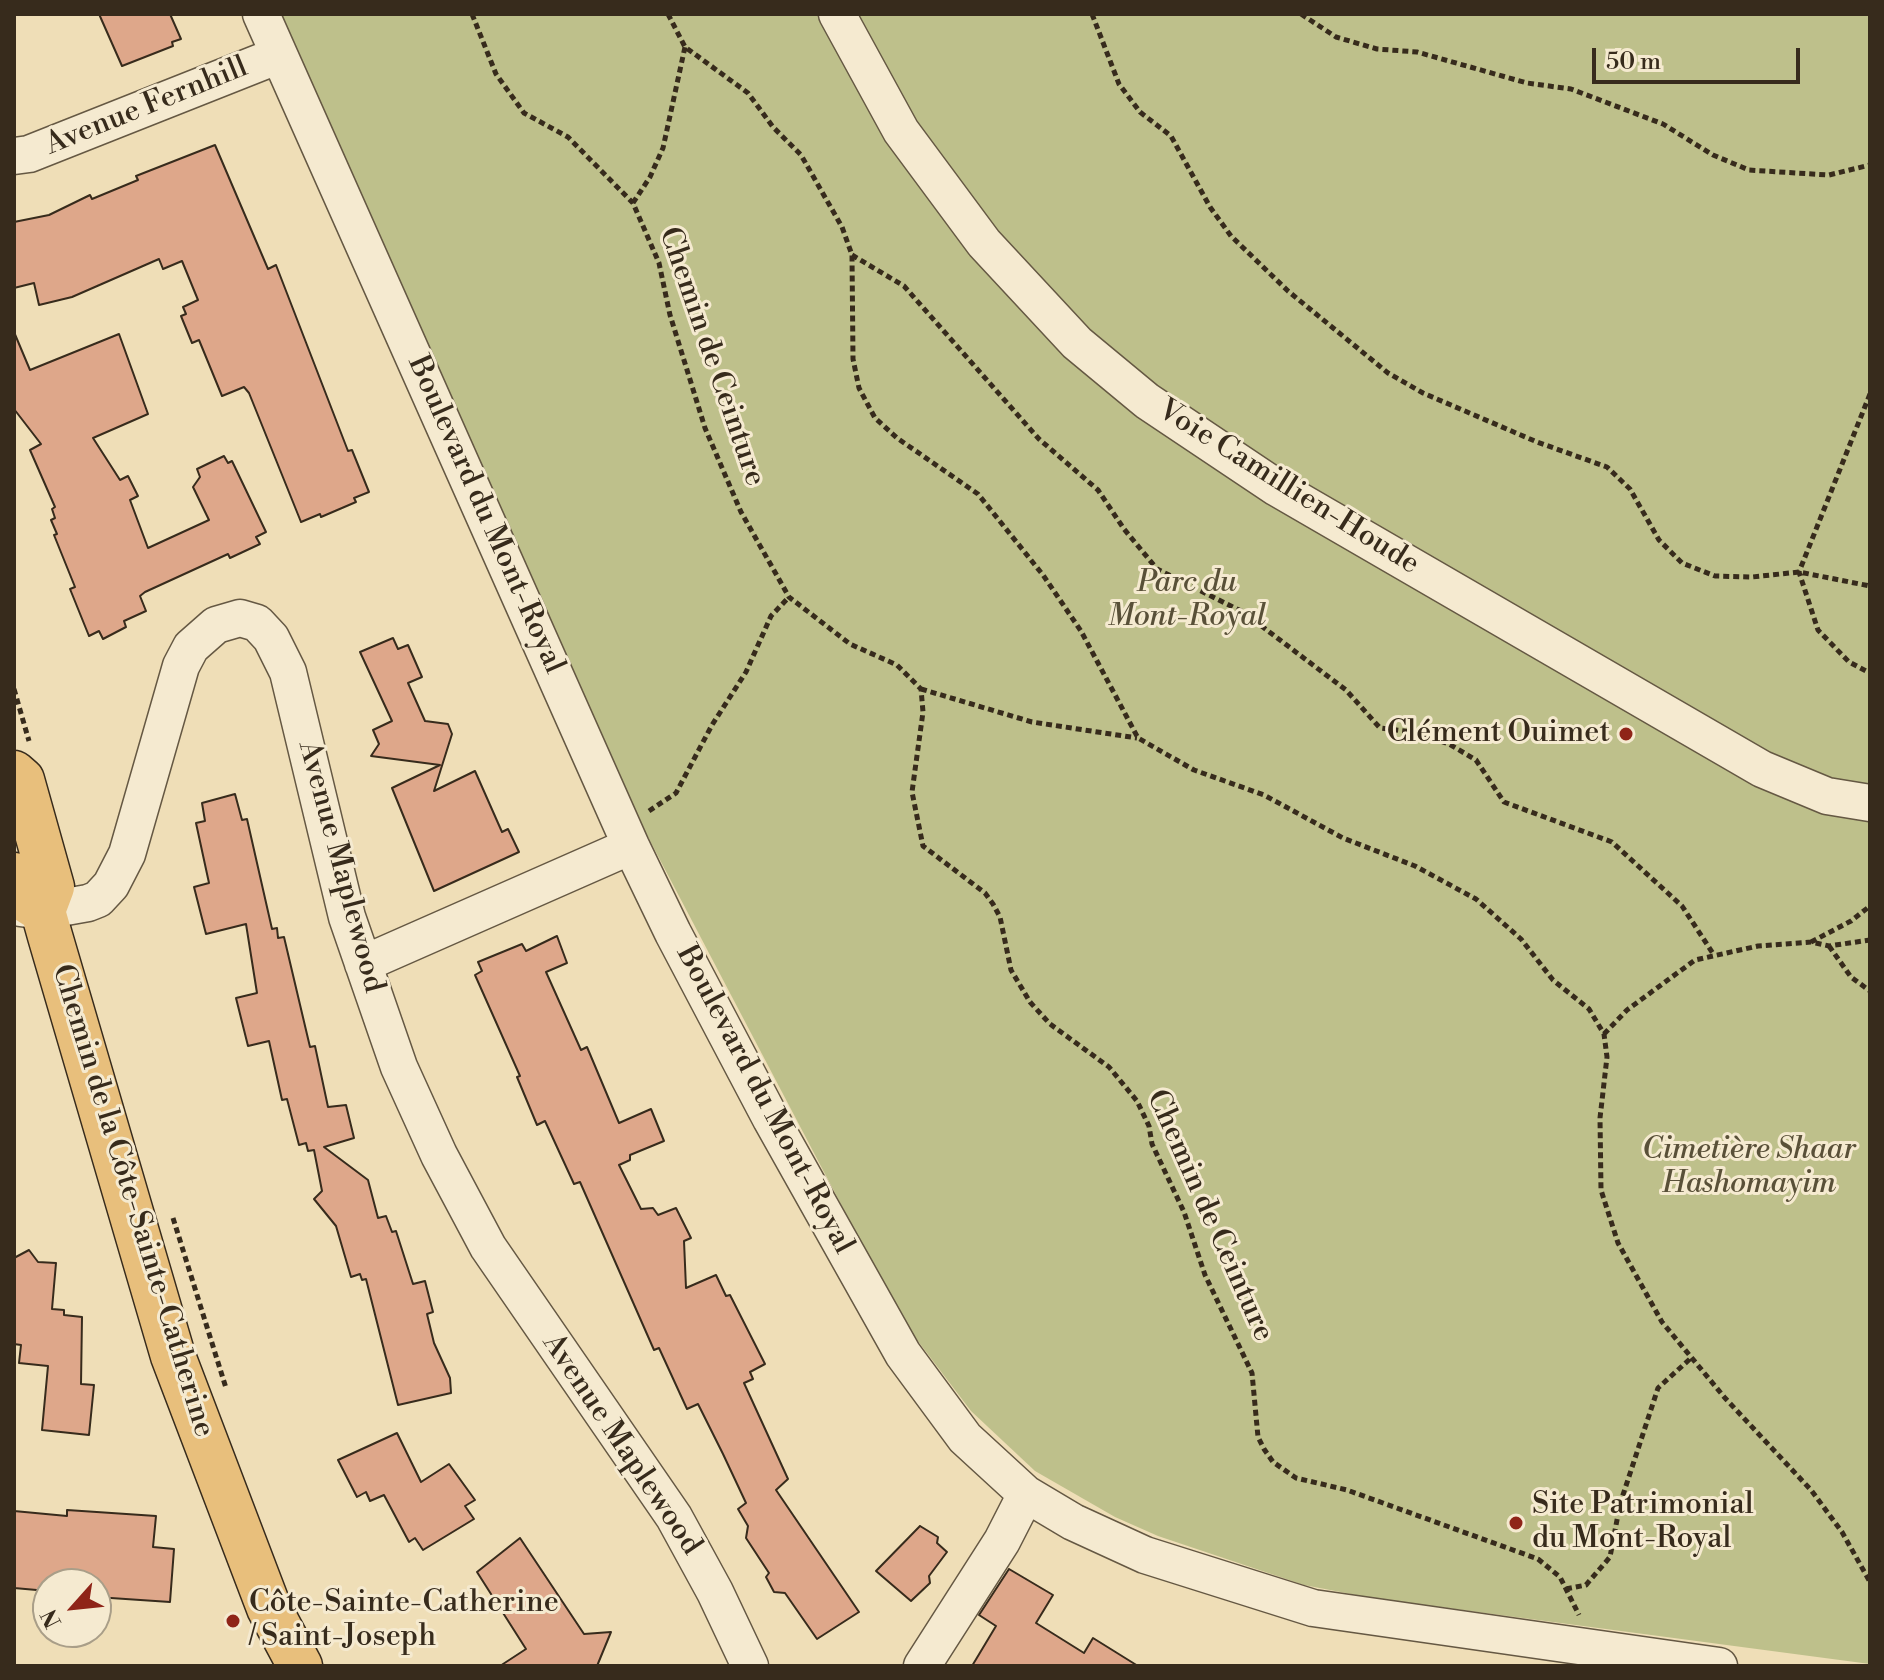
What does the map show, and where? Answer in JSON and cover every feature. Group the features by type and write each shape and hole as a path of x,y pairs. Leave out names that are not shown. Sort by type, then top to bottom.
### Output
{"main road":[{"name":"Chemin de la Côte-Sainte-Catherine","path":"14,773 22,780 52,887 29,909"},
{"name":"Chemin de la Côte-Sainte-Catherine","path":"14,875 21,897 29,909 93,1091 173,1356 269,1608 299,1666"}],"street":[{"name":"Boulevard du Mont-Royal","path":"261,14 718,1020 903,1354 965,1438 1026,1494 1073,1522 1145,1555 1313,1608 1612,1659 1719,1666"},
{"name":"Voie Camillien-Houde","path":"837,14 901,131 984,243 1077,343 1170,418 1277,488 1762,769 1827,796 1870,803"},
{"name":"Voie Camillien-Houde","path":"852,14 900,102 987,226 1067,314 1169,400 1381,534 1753,738 1809,766 1842,777 1870,779"},
{"name":"Avenue Fernhill","path":"14,156 29,154 279,55"},
{"name":"Avenue Maplewood","path":"29,909 88,903 98,899 111,885 127,854 181,666 202,635 216,625 240,618 257,623 271,638 288,672 347,917 399,1067 439,1155 488,1247 674,1517 715,1592 750,1666"},
{"path":"363,964 634,832"},
{"path":"922,1666 1002,1541 1026,1494"}],"path":[{"name":"Chemin de Ceinture","path":"472,14 496,74 524,113 568,137 633,203 659,263 670,315 705,428 741,512 789,597 850,644 897,665 921,689 923,712 912,792 923,846 985,893 1000,917 1011,970 1030,1002 1050,1024 1109,1067 1137,1101 1149,1126 1152,1144 1184,1212 1205,1275 1247,1358 1255,1388 1258,1437 1273,1462 1296,1478 1347,1490 1538,1559 1560,1577 1583,1623"},
{"path":"668,14 685,47 748,93 773,127 801,155 842,227 852,255 853,359 859,388 875,418 897,438 978,494 1043,575 1081,631 1138,738"},
{"path":"1092,14 1119,84 1140,112 1171,136 1210,207 1231,236 1288,291 1388,373 1423,393 1537,442 1607,467 1630,489 1659,540 1682,563 1715,576 1752,577 1799,572 1870,586"},
{"path":"1301,14 1336,37 1377,49 1417,52 1527,83 1571,89 1663,124 1713,155 1749,170 1829,175 1870,165"},
{"path":"633,203 663,148 685,47"},
{"path":"852,255 904,286 1039,439 1098,490 1124,529 1157,569 1243,612 1346,690 1380,728 1413,732 1449,744 1476,760 1504,802 1612,842 1682,906 1714,955"},
{"path":"1870,394 1799,572 1818,630 1849,662 1870,673"},
{"path":"634,832 676,793 712,725 746,672 771,616 789,597"},
{"path":"921,689 1032,722 1138,738 1194,770 1264,795 1343,838 1415,866 1476,899 1521,939 1553,980 1589,1009 1604,1034 1607,1057 1600,1118 1601,1190 1618,1243 1640,1289 1691,1358 1811,1490 1842,1532 1870,1582"},
{"path":"1811,942 1851,921 1870,906"},
{"path":"1604,1034 1627,1010 1695,960 1758,946 1811,942 1829,946 1870,940"},
{"path":"1829,946 1843,968 1870,991"},
{"name":"Chemin de la Côte-Sainte-Catherine","path":"172,1215 230,1398"},
{"path":"1566,1589 1586,1585 1610,1557 1620,1504 1654,1400 1669,1376 1691,1358"}],"green space":[{"name":"Parc du Mont-Royal","path":"281,14 1870,14 1870,1664 1372,1598 1304,1585 1158,1536 1115,1517 1035,1471 971,1411 914,1336 876,1271 638,818"}],"building":[{"path":"99,14 170,14 181,39 172,42 173,46 122,66"},
{"path":"215,145 268,269 276,265 348,451 352,450 369,492 354,498 356,502 321,517 320,514 301,522 249,393 244,387 222,396 199,340 192,343 181,316 186,314 183,307 198,300 182,261 163,269 159,259 72,297 39,305 34,283 14,288 14,222 49,215 90,195 92,199 138,180 136,176"},
{"path":"14,332 30,370 119,334 148,414 93,438 120,480 128,476 138,496 130,500 148,548 209,520 193,487 200,477 197,469 224,456 228,463 232,461 266,532 256,537 260,544 230,558 228,554 145,592 140,596 146,611 124,621 126,627 103,639 99,631 89,636 70,589 75,587 54,535 57,534 51,520 55,518 52,509 55,507 30,450 41,444 14,409"},
{"path":"393,638 398,649 408,645 422,677 408,683 425,721 448,724 452,734 434,791 475,771 502,832 508,829 519,852 434,891 392,788 440,765 371,756 379,744 373,730 392,721 360,652"},
{"path":"235,794 242,820 247,819 272,929 277,928 278,938 284,937 310,1047 315,1046 328,1107 346,1105 354,1138 324,1147 368,1180 378,1218 386,1216 392,1232 396,1231 413,1284 425,1281 433,1312 427,1314 434,1343 450,1378 451,1393 398,1405 366,1279 362,1280 360,1274 351,1277 336,1226 314,1199 322,1191 314,1150 308,1151 306,1143 299,1145 287,1099 282,1100 269,1041 248,1046 236,998 257,993 246,924 206,934 194,887 209,883 196,823 205,821 202,803"},
{"path":"557,936 567,963 546,972 581,1050 587,1047 619,1123 651,1109 664,1141 630,1155 630,1160 619,1165 641,1209 653,1208 658,1215 676,1208 691,1238 684,1241 686,1288 716,1275 726,1296 730,1295 765,1364 750,1372 753,1379 744,1383 788,1479 776,1490 859,1612 817,1639 785,1593 774,1592 766,1577 769,1573 746,1538 748,1526 738,1509 746,1503 723,1454 698,1404 687,1409 659,1348 654,1350 580,1182 574,1184 545,1121 537,1125 517,1077 520,1076 475,975 482,971 478,962 522,944 526,951"},
{"path":"29,1250 38,1262 56,1263 52,1309 64,1310 64,1315 82,1317 81,1384 94,1385 89,1435 42,1430 48,1366 19,1363 21,1345 14,1344 14,1258"},
{"path":"397,1433 421,1482 449,1464 475,1500 465,1506 474,1519 423,1550 415,1538 409,1542 384,1495 370,1501 366,1492 357,1497 338,1460"},
{"path":"67,1510 156,1516 153,1547 174,1549 170,1602 112,1598 112,1568 32,1568 32,1590 14,1588 14,1511 67,1516"},
{"path":"920,1526 938,1537 937,1543 947,1552 929,1576 930,1583 911,1601 876,1571"},
{"path":"520,1538 584,1634 611,1632 597,1666 500,1666 526,1649 477,1572"},
{"path":"1009,1569 1053,1595 1036,1623 1084,1653 1093,1638 1138,1666 972,1666 996,1626 979,1615"}],"place":[{"name":"Clément Ouimet","path":"1626,734"},
{"name":"Site Patrimonial du Mont-Royal","path":"1516,1523"},
{"name":"Côte-Sainte-Catherine / Saint-Joseph","path":"233,1621"}],"park label":[{"name":"Cimetière Shaar Hashomayim","path":"1749,1168"}]}
